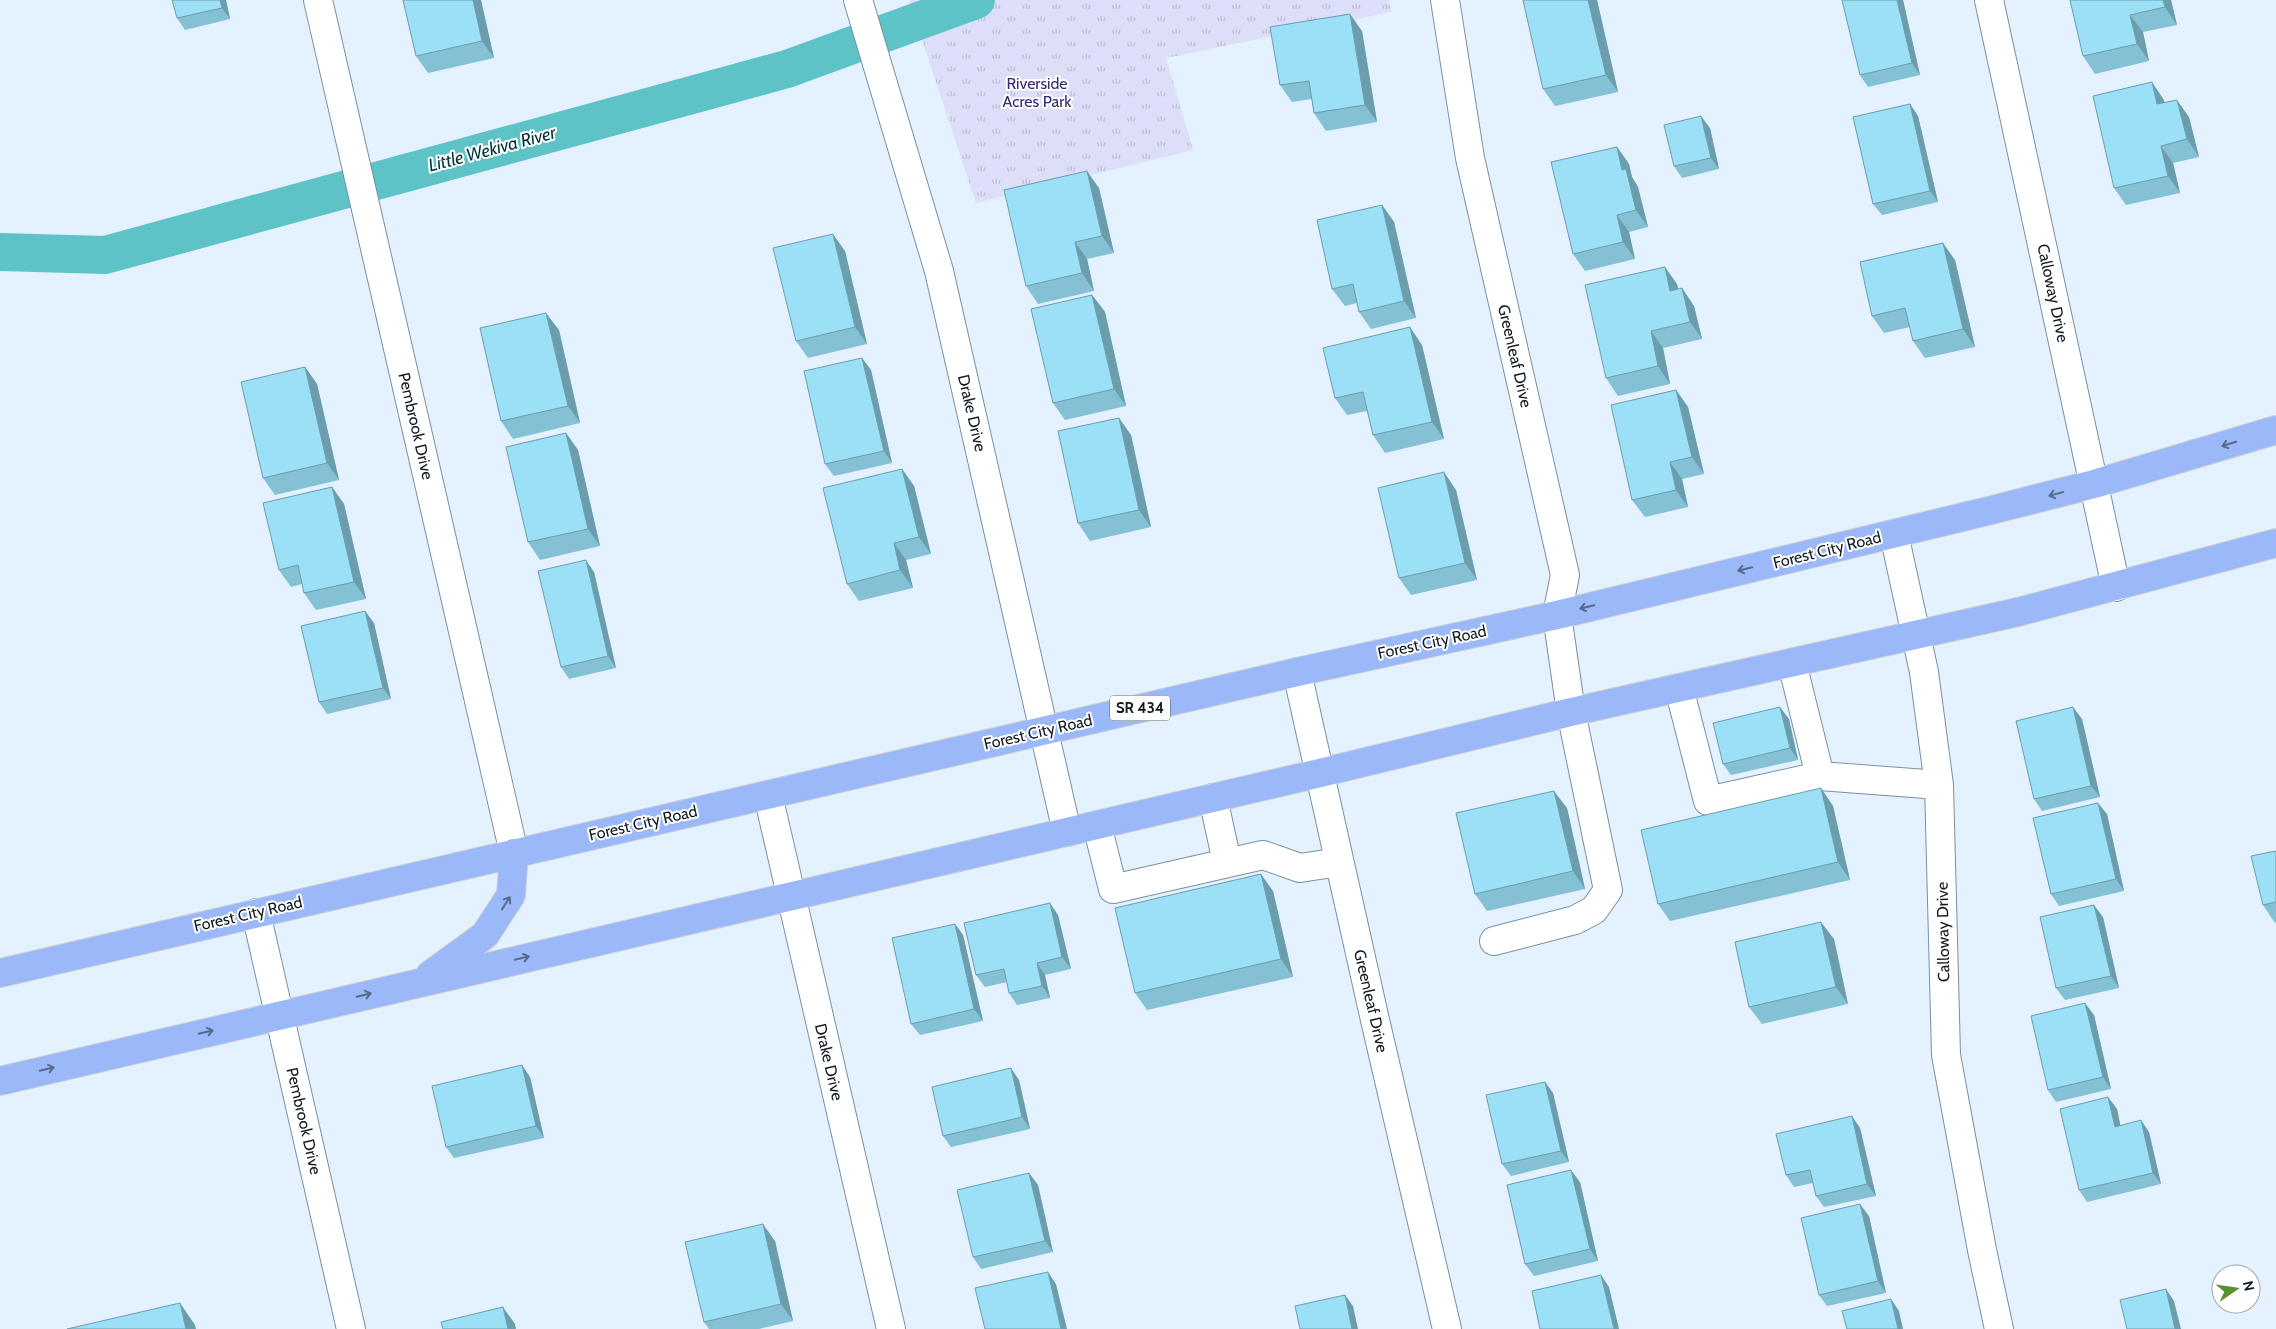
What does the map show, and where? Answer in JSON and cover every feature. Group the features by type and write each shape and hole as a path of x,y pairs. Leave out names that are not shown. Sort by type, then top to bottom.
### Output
{"main road":[{"name":"Forest City Road","path":"0,973 1044,730 1557,615 2094,484 2276,430"},
{"path":"0,1081 1320,773 1571,712 1916,636 2116,587 2276,543"},
{"path":"420,982 485,935 511,895 514,853"}],"street":[{"name":"Pembrook Drive","path":"318,0 514,853"},
{"name":"Drake Drive","path":"858,0 939,271 1067,832"},
{"name":"Greenleaf Drive","path":"1445,0 1470,158 1565,575 1557,615 1571,712 1608,890 1594,910 1575,920 1494,941"},
{"name":"Calloway Drive","path":"1990,0 2116,587"},
{"name":"Calloway Drive","path":"1894,534 1924,672 1939,785 1946,1055 1982,1250 1999,1329"},
{"path":"1792,663 1798,724 1820,776"},
{"name":"Greenleaf Drive","path":"1297,672 1447,1329"},
{"path":"1679,688 1708,801 1820,776 1939,785"},
{"path":"1695,749 1723,742"},
{"name":"Drake Drive","path":"768,795 891,1329"},
{"path":"1213,798 1227,862"},
{"path":"1097,825 1113,889 1263,855 1300,868 1339,862"},
{"name":"Pembrook Drive","path":"256,912 351,1329"}],"green space":[{"name":"Riverside Acres Park","path":"909,0 1389,0 1391,12 1166,58 1193,150 976,203"}],"building":[{"path":"172,0 220,0 222,8 177,18"},
{"path":"403,0 473,0 482,41 416,56"},
{"path":"1523,0 1588,0 1606,75 1543,89"},
{"path":"1842,0 1897,0 1912,63 1860,75"},
{"path":"2070,0 2163,0 2165,7 2130,15 2137,44 2083,56"},
{"path":"1350,14 1365,105 1314,113 1309,81 1280,85 1270,27"},
{"path":"2152,82 2157,104 2177,100 2187,139 2161,146 2168,176 2114,188 2093,96"},
{"path":"1910,104 1930,191 1873,204 1853,117"},
{"path":"1701,116 1711,158 1674,166 1664,125"},
{"path":"1617,147 1622,170 1626,169 1636,210 1617,215 1623,242 1573,254 1551,162"},
{"path":"1087,171 1102,236 1075,242 1082,273 1026,286 1004,190"},
{"path":"1382,205 1404,301 1359,312 1353,284 1332,289 1317,220"},
{"path":"833,234 855,327 796,341 773,248"},
{"path":"1943,243 1963,329 1913,341 1905,308 1872,316 1860,262"},
{"path":"1665,267 1670,291 1682,288 1690,322 1651,331 1658,366 1606,378 1585,285"},
{"path":"1092,295 1114,389 1053,403 1031,309"},
{"path":"546,313 568,406 501,421 480,328"},
{"path":"1410,327 1432,422 1373,435 1363,392 1335,398 1323,348"},
{"path":"862,358 884,451 825,464 804,371"},
{"path":"305,367 327,463 263,478 241,382"},
{"path":"1676,390 1692,457 1670,462 1676,490 1632,500 1611,405"},
{"path":"1119,418 1139,510 1078,523 1058,431"},
{"path":"566,433 588,529 528,542 506,447"},
{"path":"902,469 919,537 894,543 900,570 847,584 823,488"},
{"path":"1444,472 1465,563 1399,578 1378,488"},
{"path":"332,487 354,582 304,593 298,565 279,570 263,503"},
{"path":"586,560 608,656 561,667 538,571"},
{"path":"365,611 383,688 319,702 301,626"},
{"path":"1780,707 1790,748 1723,764 1713,723"},
{"path":"2073,707 2091,786 2034,799 2016,721"},
{"path":"1821,788 1838,862 1658,904 1641,830"},
{"path":"1554,791 1573,871 1475,894 1456,813"},
{"path":"2098,803 2116,879 2051,894 2033,818"},
{"path":"2276,851 2276,902 2263,905 2251,856"},
{"path":"1261,874 1281,959 1135,993 1115,908"},
{"path":"1050,903 1062,957 1037,963 1042,986 1009,993 1004,969 976,975 964,923"},
{"path":"2094,905 2111,976 2056,988 2040,917"},
{"path":"1821,922 1836,987 1749,1007 1735,942"},
{"path":"955,924 974,1009 911,1024 892,938"},
{"path":"2085,1003 2103,1077 2048,1090 2031,1016"},
{"path":"522,1065 536,1126 446,1147 432,1086"},
{"path":"1011,1068 1022,1117 943,1136 932,1087"},
{"path":"1545,1082 1561,1151 1502,1164 1486,1095"},
{"path":"2108,1097 2115,1127 2141,1120 2153,1173 2079,1190 2060,1109"},
{"path":"1852,1116 1867,1184 1816,1196 1810,1170 1786,1175 1776,1134"},
{"path":"1571,1170 1590,1249 1525,1264 1507,1185"},
{"path":"1029,1173 1045,1241 973,1257 957,1190"},
{"path":"1860,1204 1878,1281 1819,1295 1801,1218"},
{"path":"763,1224 781,1304 704,1322 685,1242"},
{"path":"1048,1272 1061,1329 985,1329 975,1288"},
{"path":"1601,1275 1614,1329 1540,1329 1532,1291"},
{"path":"2166,1289 2175,1329 2127,1329 2120,1300"},
{"path":"1345,1295 1352,1329 1300,1329 1295,1306"},
{"path":"1891,1299 1898,1329 1847,1329 1842,1311"},
{"path":"180,1303 186,1329 67,1329"},
{"path":"503,1307 508,1329 443,1329 441,1322"}],"waterway":[{"name":"Little Wekiva River","path":"0,252 105,255 787,69 976,0"}]}
